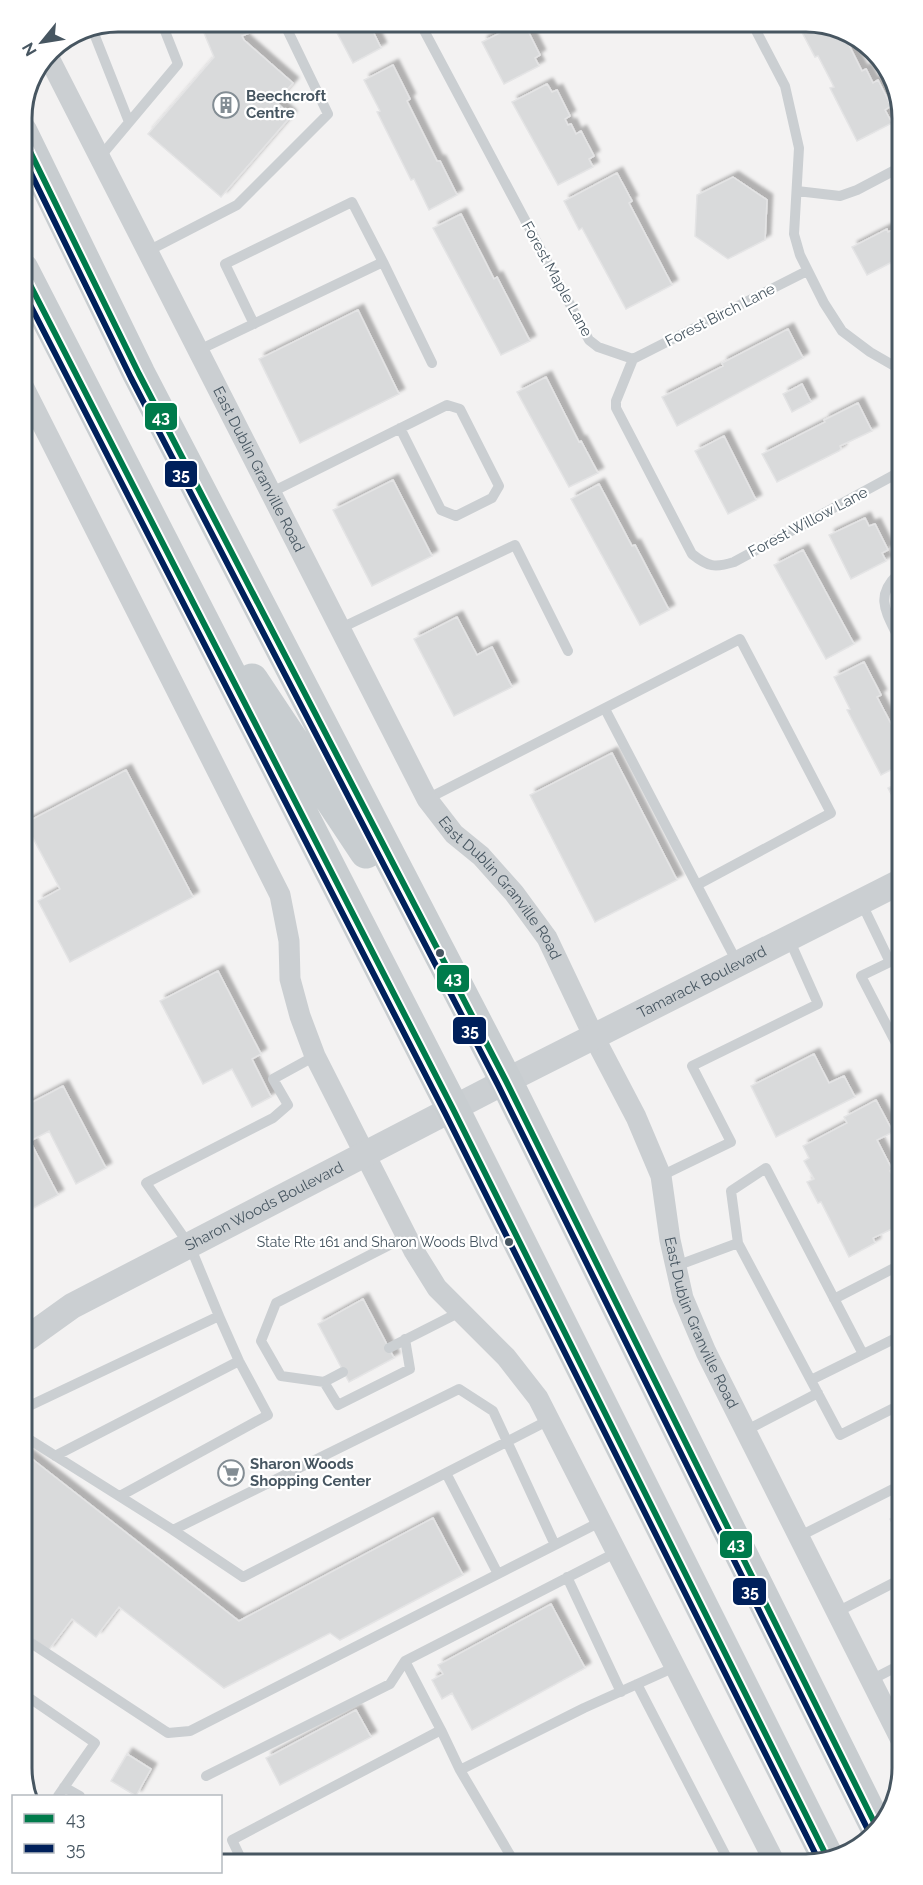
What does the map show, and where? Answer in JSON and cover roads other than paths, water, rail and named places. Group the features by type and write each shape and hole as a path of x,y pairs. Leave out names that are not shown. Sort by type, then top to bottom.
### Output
{"main road":[{"path":"32,156 144,385 506,1082 874,1819"},
{"path":"32,289 453,1108 824,1851"},
{"path":"177,573 286,730 369,857 455,1031 506,1082"}],"street":[{"name":"East Dublin Granville Road","path":"56,72 427,799 454,834 481,856 514,893 547,939 636,1117 661,1176 683,1298 706,1352 892,1722"},
{"path":"32,404 280,895 289,941 290,980 315,1056 407,1236 437,1288 506,1357 538,1398 770,1854"},
{"name":"Tamarack Boulevard","path":"506,1082 892,886"},
{"name":"Sharon Woods Boulevard","path":"32,1335 72,1306 506,1082"}],"lane":[{"path":"100,157 178,64 165,32"},
{"path":"148,251 237,205 328,114 288,32"},
{"name":"Forest Maple Lane","path":"425,32 589,340 598,347 633,360"},
{"path":"757,32 785,86 799,148 794,234 807,271 842,331 892,365"},
{"path":"95,35 129,122"},
{"path":"797,191 840,196 892,172"},
{"path":"254,324 225,264 352,202 432,363"},
{"path":"199,350 383,262"},
{"name":"Forest Birch Lane","path":"633,360 807,271"},
{"name":"Forest Willow Lane","path":"633,360 616,401 616,408 692,554 704,563 719,566 734,562 892,476"},
{"path":"272,492 400,428 447,405 460,409 498,486 492,498 456,516 441,510 400,428"},
{"path":"341,628 515,545 568,651"},
{"path":"892,580 884,597 886,612 892,625"},
{"path":"427,799 740,639 831,813 697,885"},
{"path":"605,709 739,964"},
{"path":"861,902 892,956"},
{"path":"661,1176 731,1142 692,1066 818,1004 789,939"},
{"path":"892,960 861,976 892,1036"},
{"path":"120,1496 268,1415 239,1361 190,1246 146,1183 273,1118 288,1105 273,1078 315,1056"},
{"path":"863,1354 766,1168 731,1191 738,1243 840,1435 892,1410"},
{"path":"343,1372 324,1382 281,1376 261,1341 276,1303 407,1236"},
{"path":"676,1266 738,1243"},
{"path":"834,1299 892,1269"},
{"path":"389,1348 462,1311"},
{"path":"32,1405 219,1316"},
{"path":"324,1382 338,1405 410,1369 405,1339"},
{"path":"811,1380 892,1340"},
{"path":"55,1456 239,1361"},
{"path":"173,1530 459,1389 493,1411 555,1545"},
{"path":"745,1431 818,1394"},
{"path":"32,1441 243,1577 549,1420"},
{"path":"446,1473 498,1574"},
{"path":"798,1537 892,1490"},
{"path":"32,1644 168,1733 190,1731 602,1521"},
{"path":"206,1776 390,1684 405,1661 617,1552"},
{"path":"567,1577 621,1692"},
{"path":"837,1612 892,1584"},
{"path":"405,1661 460,1770 509,1854"},
{"path":"460,1770 675,1667"},
{"path":"871,1680 892,1669"},
{"path":"637,1684 725,1854"},
{"path":"32,1700 95,1743 59,1795"},
{"path":"238,1853 231,1840 441,1730"},
{"path":"64,1787 77,1795"}],"place":[{"name":"Beechcroft Centre","path":"226,105"},
{"name":"State Rte 161 and Sharon Woods Blvd","path":"509,1242"},
{"name":"Sharon Woods Shopping Center","path":"231,1473"}]}
